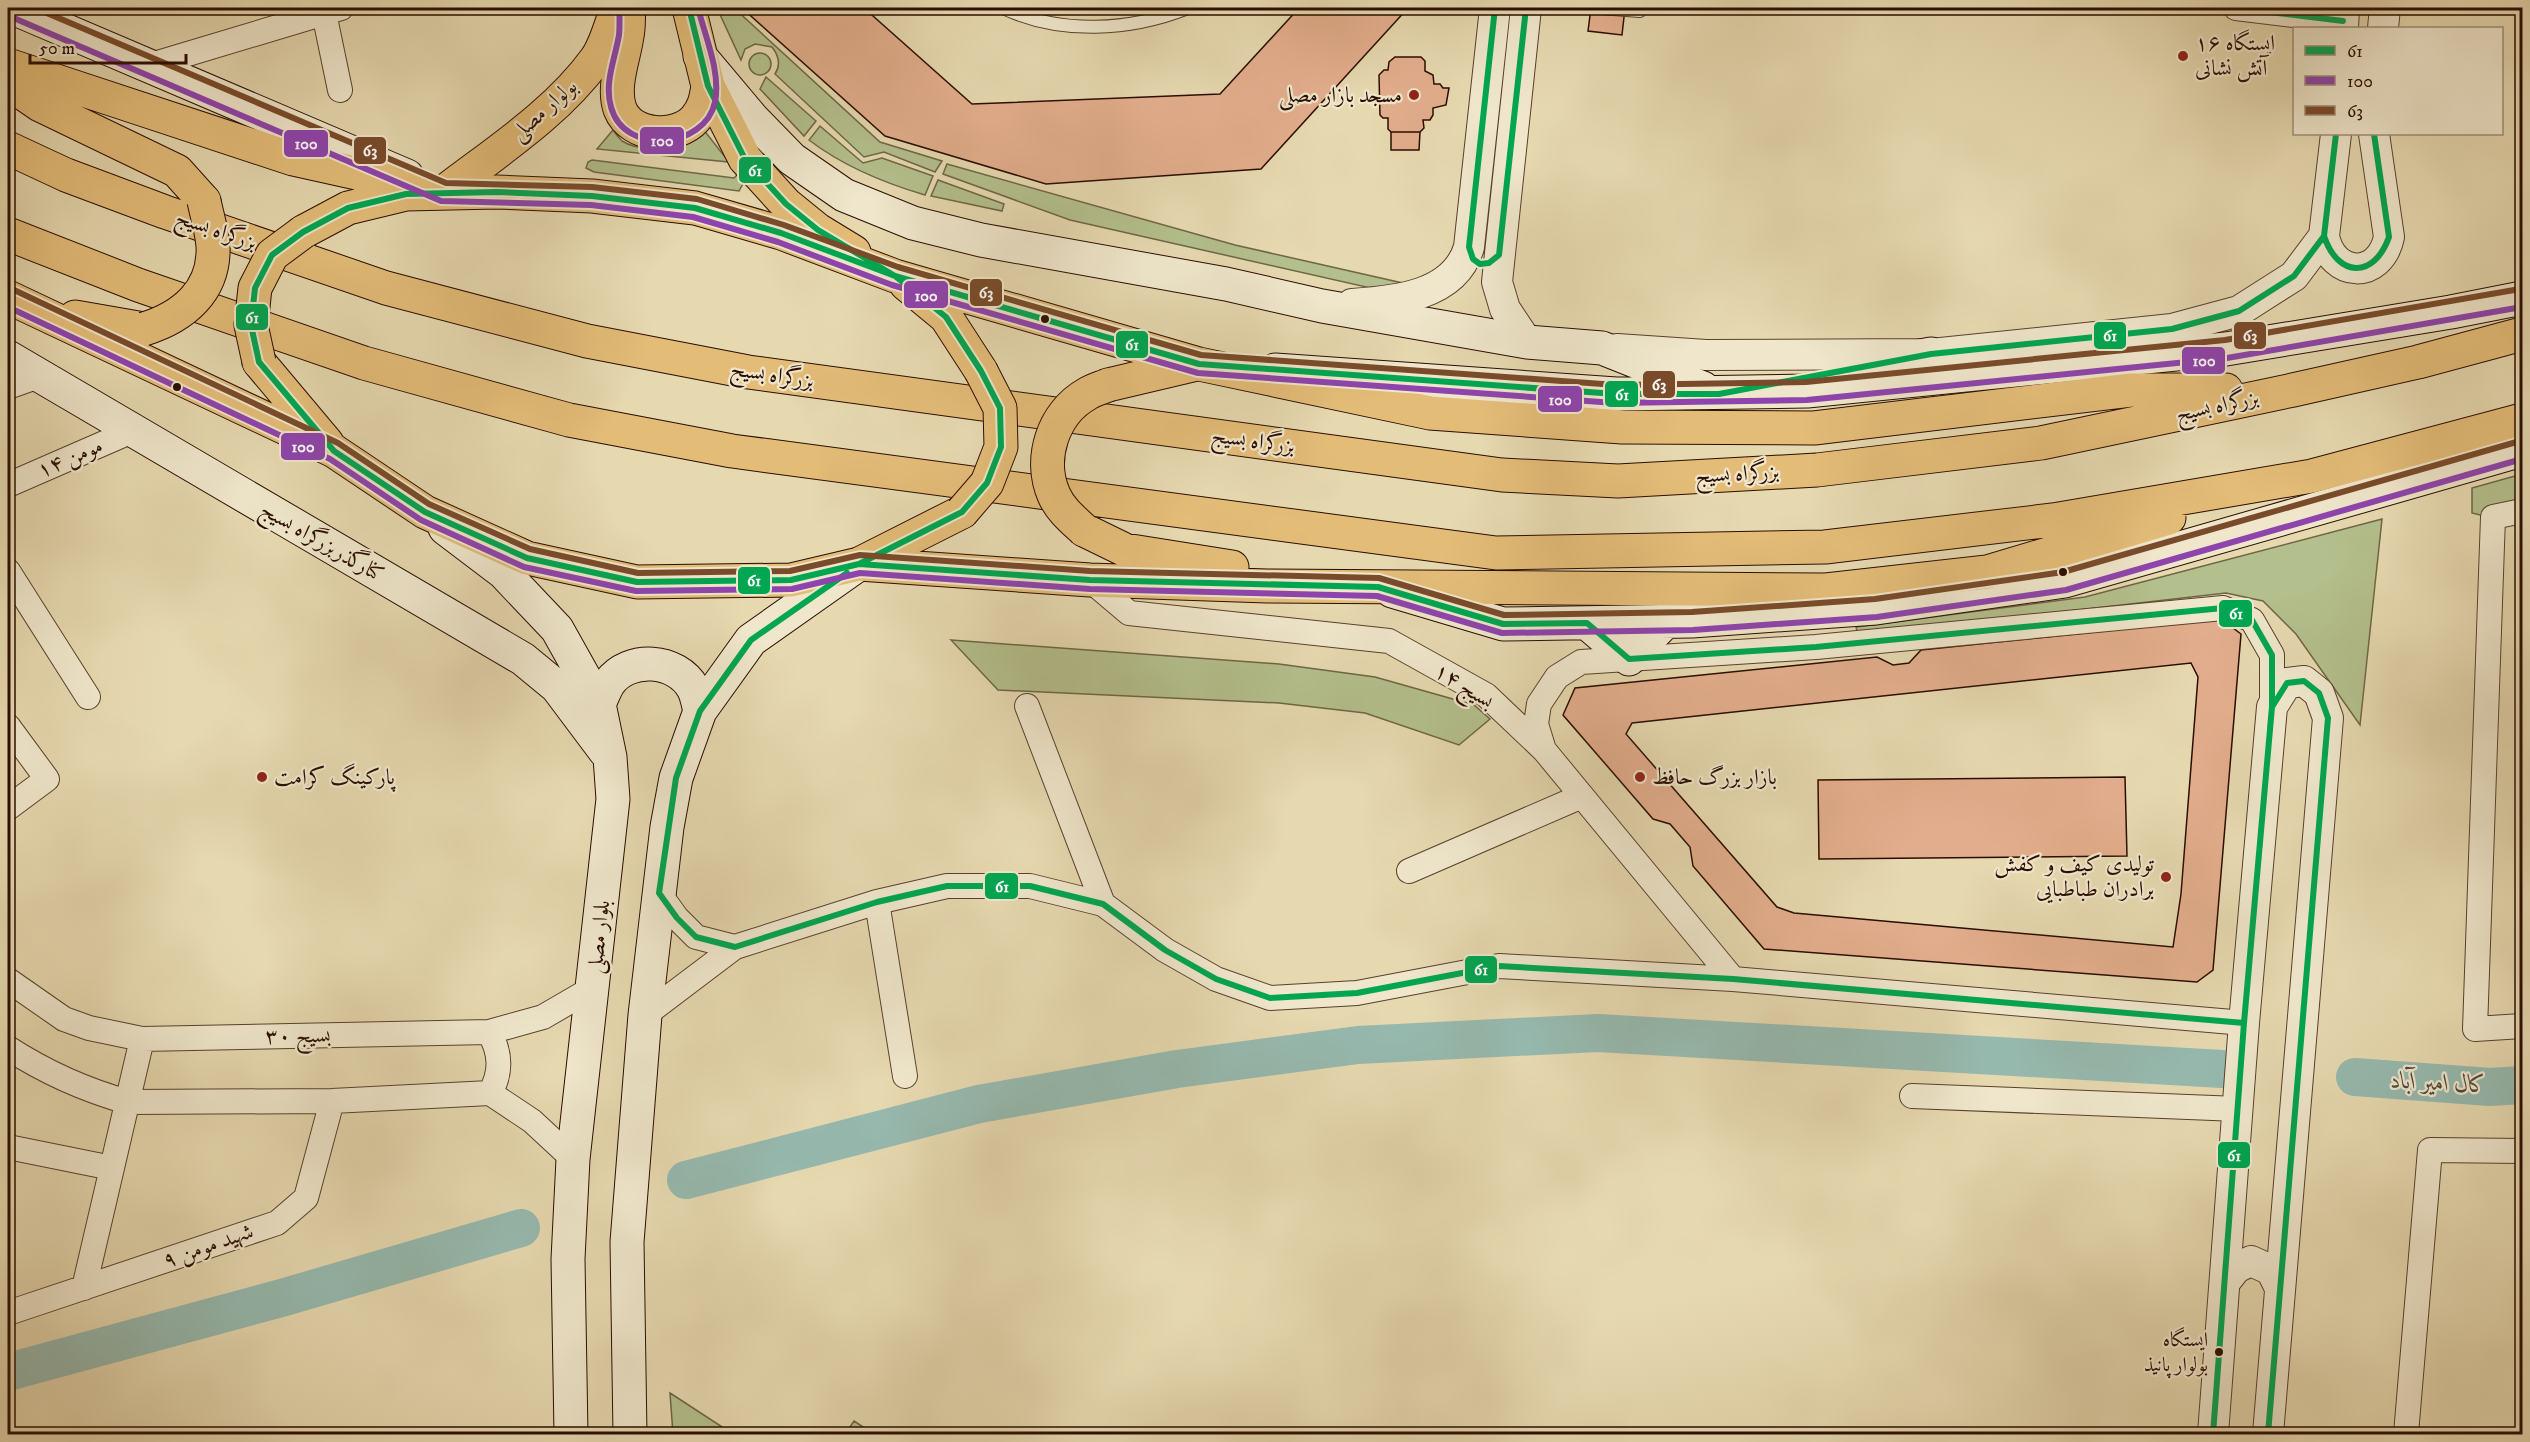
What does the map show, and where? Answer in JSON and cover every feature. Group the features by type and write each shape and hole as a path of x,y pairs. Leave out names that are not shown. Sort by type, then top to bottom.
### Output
{"main road":[{"path":"13,8 444,192"},
{"name":"بولوار مصلی","path":"444,192 570,91 598,57 617,8"},
{"path":"629,8 628,34 617,90 620,110 634,125 652,133 671,133 694,121 705,104 704,70"},
{"path":"630,1434 627,1242 645,1015 659,893 676,778 700,711 751,640 859,564 962,512 987,483 1001,447 1000,408 981,371 946,317 895,276 818,230 786,204 745,159 704,70 689,8"},
{"path":"8,65 293,159 444,192"},
{"path":"704,70 792,159 844,195 912,223 981,240 1226,284 1322,306 1527,342 1602,348 1719,394 1931,354"},
{"path":"8,83 40,105 177,171 204,201 213,248 210,270 201,292 186,309 166,322 144,328 21,303"},
{"name":"بزرگراه بسیج","path":"8,148 66,175 165,212 386,288 587,341 748,372 1502,475 1618,481 1817,470 2041,443 2418,362 2523,334"},
{"path":"333,451 259,362 251,326 255,288 272,255 303,232 348,208 406,194 444,192 592,196 695,208 781,233 895,276 1199,364 1430,413 1622,427 1814,428 2131,390 2294,390"},
{"path":"8,234 138,285 364,363 569,420 732,451 1496,553 1825,547 2053,520 2312,476"},
{"path":"1267,586 1239,568 1125,550 1083,530 1066,514 1054,495 1048,472 1048,449 1056,427 1069,408 1087,394 1108,385 1199,364 1616,394 1807,391 2226,349 2523,298"},
{"path":"21,303 333,451 425,512 527,558 637,582 791,580 859,564 1090,580 1267,586 1826,590 1987,572 2312,476 2523,420"},
{"name":"کنارگذربزرگراه بسیج","path":"8,357 523,659 557,687 610,757"},
{"path":"1378,587 1503,624 1666,621 1876,608 2065,581 2523,450"},
{"name":"بلوار مصلی","path":"425,512 503,572 557,629 599,704 610,757 613,799 573,1158 568,1259 571,1434"},
{"path":"1587,622 1629,659 1666,621"},
{"path":"599,704 609,682 628,667 653,663 676,670 693,688 700,711"}],"street":[{"path":"1322,306 1394,301 1435,287 1454,276 1465,261 1469,247 1495,8"},
{"path":"1526,8 1497,282 1505,309 1527,342"},
{"path":"2236,8 2343,19"},
{"path":"2383,27 2385,8"},
{"path":"151,65 332,10 340,90"},
{"path":"2336,135 2324,236 2326,249 2334,259 2350,268 2369,267 2379,260 2386,249 2389,237 2374,135"},
{"path":"1602,348 1706,355 1931,354 2172,329 2239,311 2294,276 2324,236"},
{"path":"1469,247 1470,257 1476,263 1484,265 1491,263 1499,255"},
{"path":"8,387 39,376"},
{"name":"مومن ۱۴","path":"8,485 132,431"},
{"path":"2523,512 2493,517 2475,1029 2523,1026"},
{"path":"8,571 88,697"},
{"name":"بسیج ۱۴","path":"1090,580 1130,613 1389,641 1486,695 1544,750 1733,979"},
{"path":"1544,750 1536,724 1539,704 1557,677 1581,662 1816,647 2223,608 2252,620 2272,656 2272,706 2244,1023 2213,1434"},
{"path":"2268,1434 2328,718 2319,693 2304,681 2287,683 2272,706"},
{"path":"1027,706 1103,904"},
{"path":"8,726 47,779 8,808"},
{"path":"1408,871 1582,795"},
{"path":"645,1015 735,946 877,902 947,886 1030,886 1103,904 1165,950 1216,979 1270,998 1357,993 1499,966 1733,979 2244,1023"},
{"path":"659,893 677,918 696,937 735,946"},
{"path":"877,902 905,1076"},
{"name":"بسیج ۳۰","path":"8,980 64,1018 89,1028 142,1039 489,1032 543,1017 593,988"},
{"path":"489,1032 497,1048 499,1066 495,1085 490,1093"},
{"path":"84,1288 142,1039"},
{"path":"8,1048 42,1070 105,1096 128,1102 332,1101 490,1093 532,1121 573,1158"},
{"path":"1912,1096 2238,1109"},
{"name":"شهید مومن ۹","path":"8,1312 278,1222 306,1198 332,1101"},
{"path":"8,1147 112,1168"},
{"path":"2406,1434 2430,1150 2523,1151"},
{"path":"2224,1282 2236,1268 2251,1261 2271,1270 2279,1286"}],"lane":[{"path":"1003,8 1042,21 1074,26 1106,27 1147,21 1188,8"},
{"path":"1600,8 1640,11 1640,8"}],"green space":[{"path":"717,8 734,8 880,142 942,161 935,172 884,152 864,157 775,74 778,60 772,47 755,44 745,49 741,60"},
{"path":"760,53 768,56 771,64 768,72 760,75 752,72 749,64 752,56"},
{"path":"766,77 816,121 804,136 760,89"},
{"path":"820,126 863,163 882,158 933,176 925,195 864,173 822,149 809,140"},
{"path":"703,129 729,162 597,149 613,130 622,141 631,145 652,147 674,143"},
{"path":"592,160 734,178 738,174 745,180 739,191 594,172 586,168 588,162"},
{"path":"947,164 1235,245 1407,284 1397,294 1070,220 943,174"},
{"path":"938,180 1004,204 1002,211 931,196"},
{"path":"2522,474 2522,506 2488,517 2472,513 2472,488"},
{"path":"2382,519 2360,725 2296,634 2263,601 2226,593 1858,635 1856,627 2085,597"},
{"path":"951,640 1279,664 1375,677 1474,705 1490,719 1459,745 1365,713 1279,703 998,690"},
{"path":"670,1393 733,1434 673,1434"},
{"path":"854,1421 874,1434 845,1434"}],"building":[{"path":"742,8 864,8 972,104 1220,94 1299,8 1408,8 1261,169 1046,184 885,136"},
{"path":"1591,8 1625,8 1622,35 1588,31"},
{"name":"مسجد بازار مصلی","path":"1395,57 1421,57 1425,61 1425,71 1433,75 1434,84 1449,88 1446,105 1433,108 1433,115 1430,120 1423,120 1424,128 1420,132 1391,132 1388,129 1388,118 1380,115 1379,75 1384,70 1388,70 1389,62"},
{"path":"1391,132 1420,132 1419,150 1391,150"},
{"name":"بازار بزرگ حافظ","path":"2221,619 2241,634 2213,970 2197,982 1764,949 1693,866 1690,847 1670,824 1653,819 1563,715 1575,688 1877,657 1893,665 1909,663 1921,650","holes":["2191,663 2198,677 2181,894 2173,947 1794,913 1777,907 1626,734 1632,723"]},
{"path":"2125,777 2127,856 1819,859 1818,780"}],"waterway":[{"path":"686,1180 979,1104 1177,1069 1358,1045 1598,1033 2222,1069"},
{"name":"کال امیر آباد","path":"2355,1077 2490,1087 2522,1085"},
{"path":"8,1372 285,1297 521,1228"}],"transit line":[{"name":"63","path":"35,8 446,183 592,187 697,199 784,225 898,267 1201,355 1616,385 1806,382 2225,340 2520,289"},
{"name":"100","path":"620,8 619,35 609,80 611,107 619,123 631,134 647,139 664,140 681,137 696,130 708,118 715,102 714,66 698,8"},
{"name":"61","path":"689,8 708,86 745,159 786,204 818,230 895,276"},
{"name":"61","path":"1495,8 1469,247 1473,259 1480,264 1489,263 1499,255 1526,8"},
{"name":"61","path":"2236,8 2343,21"},
{"name":"100","path":"9,16 441,201 591,205 693,217 778,242 892,285 1198,373 1615,403 1807,400 2227,358 2522,307"},
{"name":"61","path":"2336,135 2324,236 2330,250 2338,260 2347,266 2356,268 2366,266 2374,260 2389,237 2374,135"},
{"name":"61","path":"497,192 592,196 695,208 781,233 895,276 946,317 981,371 1000,408 1001,447 987,483 962,512 859,564 791,580 637,582 527,558 425,512 334,451 259,362 251,325 255,288 272,255 303,232 348,208 406,194 497,192"},
{"name":"61","path":"895,276 1199,364 1616,394 1719,394 1931,354 2172,329 2239,311 2294,276 2324,236"},
{"name":"63","path":"12,289 338,443 429,504 530,549 638,573 790,571 860,555 1090,571 1379,578 1504,615 1692,612 1875,599 2063,572 2520,441"},
{"name":"100","path":"8,307 330,459 421,520 524,567 636,591 792,589 860,573 1090,589 1377,596 1502,633 1693,630 1877,617 2066,590 2522,459"},
{"name":"61","path":"859,564 1090,580 1378,587 1503,624 1587,623 1629,659 1816,647 2223,608 2252,620 2272,655 2272,707 2244,1023 2213,1434"},
{"name":"61","path":"847,573 751,640 700,711 676,778 659,893 677,918 696,937 735,947 877,902 947,886 1030,886 1103,904 1165,950 1216,979 1270,998 1357,993 1499,966 1733,979 2244,1023"},
{"name":"61","path":"2268,1434 2328,718 2319,693 2304,681 2287,683 2272,707 2270,728"}],"place":[{"name":"ایستگاه ۱۶ آتش نشانی","path":"2183,56"},
{"name":"مسجد بازار مصلی","path":"1414,95"},
{"name":"پارکینگ کرامت","path":"262,777"},
{"name":"بازار بزرگ حافظ","path":"1640,777"},
{"name":"تولیدی کیف و کفش برادران طباطبایی","path":"2166,877"},
{"name":"ایستگاه بولوار پانیذ","path":"2219,1352"}]}
